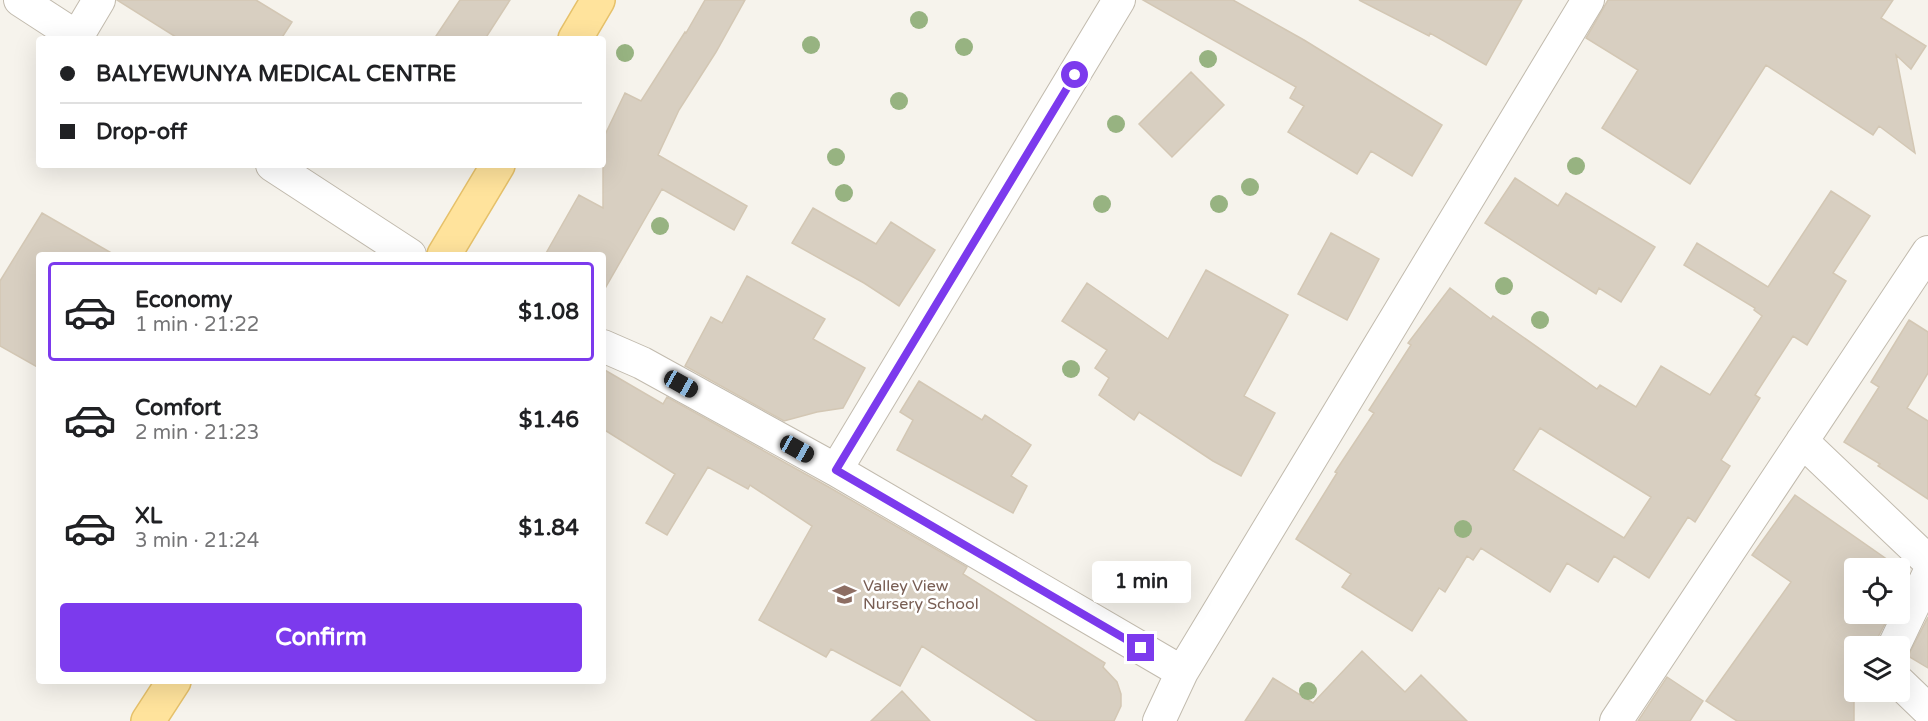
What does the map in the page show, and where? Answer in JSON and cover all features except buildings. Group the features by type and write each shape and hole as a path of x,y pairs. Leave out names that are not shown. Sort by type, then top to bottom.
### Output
{"main road":[{"path":"577,36 598,0"},
{"path":"446,252 496,168"},
{"path":"148,721 172,684"}],"street":[{"path":"20,0 76,36"},
{"path":"80,36 99,0"},
{"path":"836,470 1119,0"},
{"path":"1159,721 1182,672 1588,0"},
{"path":"277,168 405,252"},
{"path":"1616,721 1928,252"},
{"path":"606,347 642,363 836,470 1182,672"},
{"path":"1802,441 1928,561"},
{"path":"1899,636 1928,575"},
{"path":"1910,693 1928,710"}],"place":[{"name":"Valley View Nursery School","path":"845,595"}],"route":[{"path":"1075,75 836,470 1141,648"}]}
